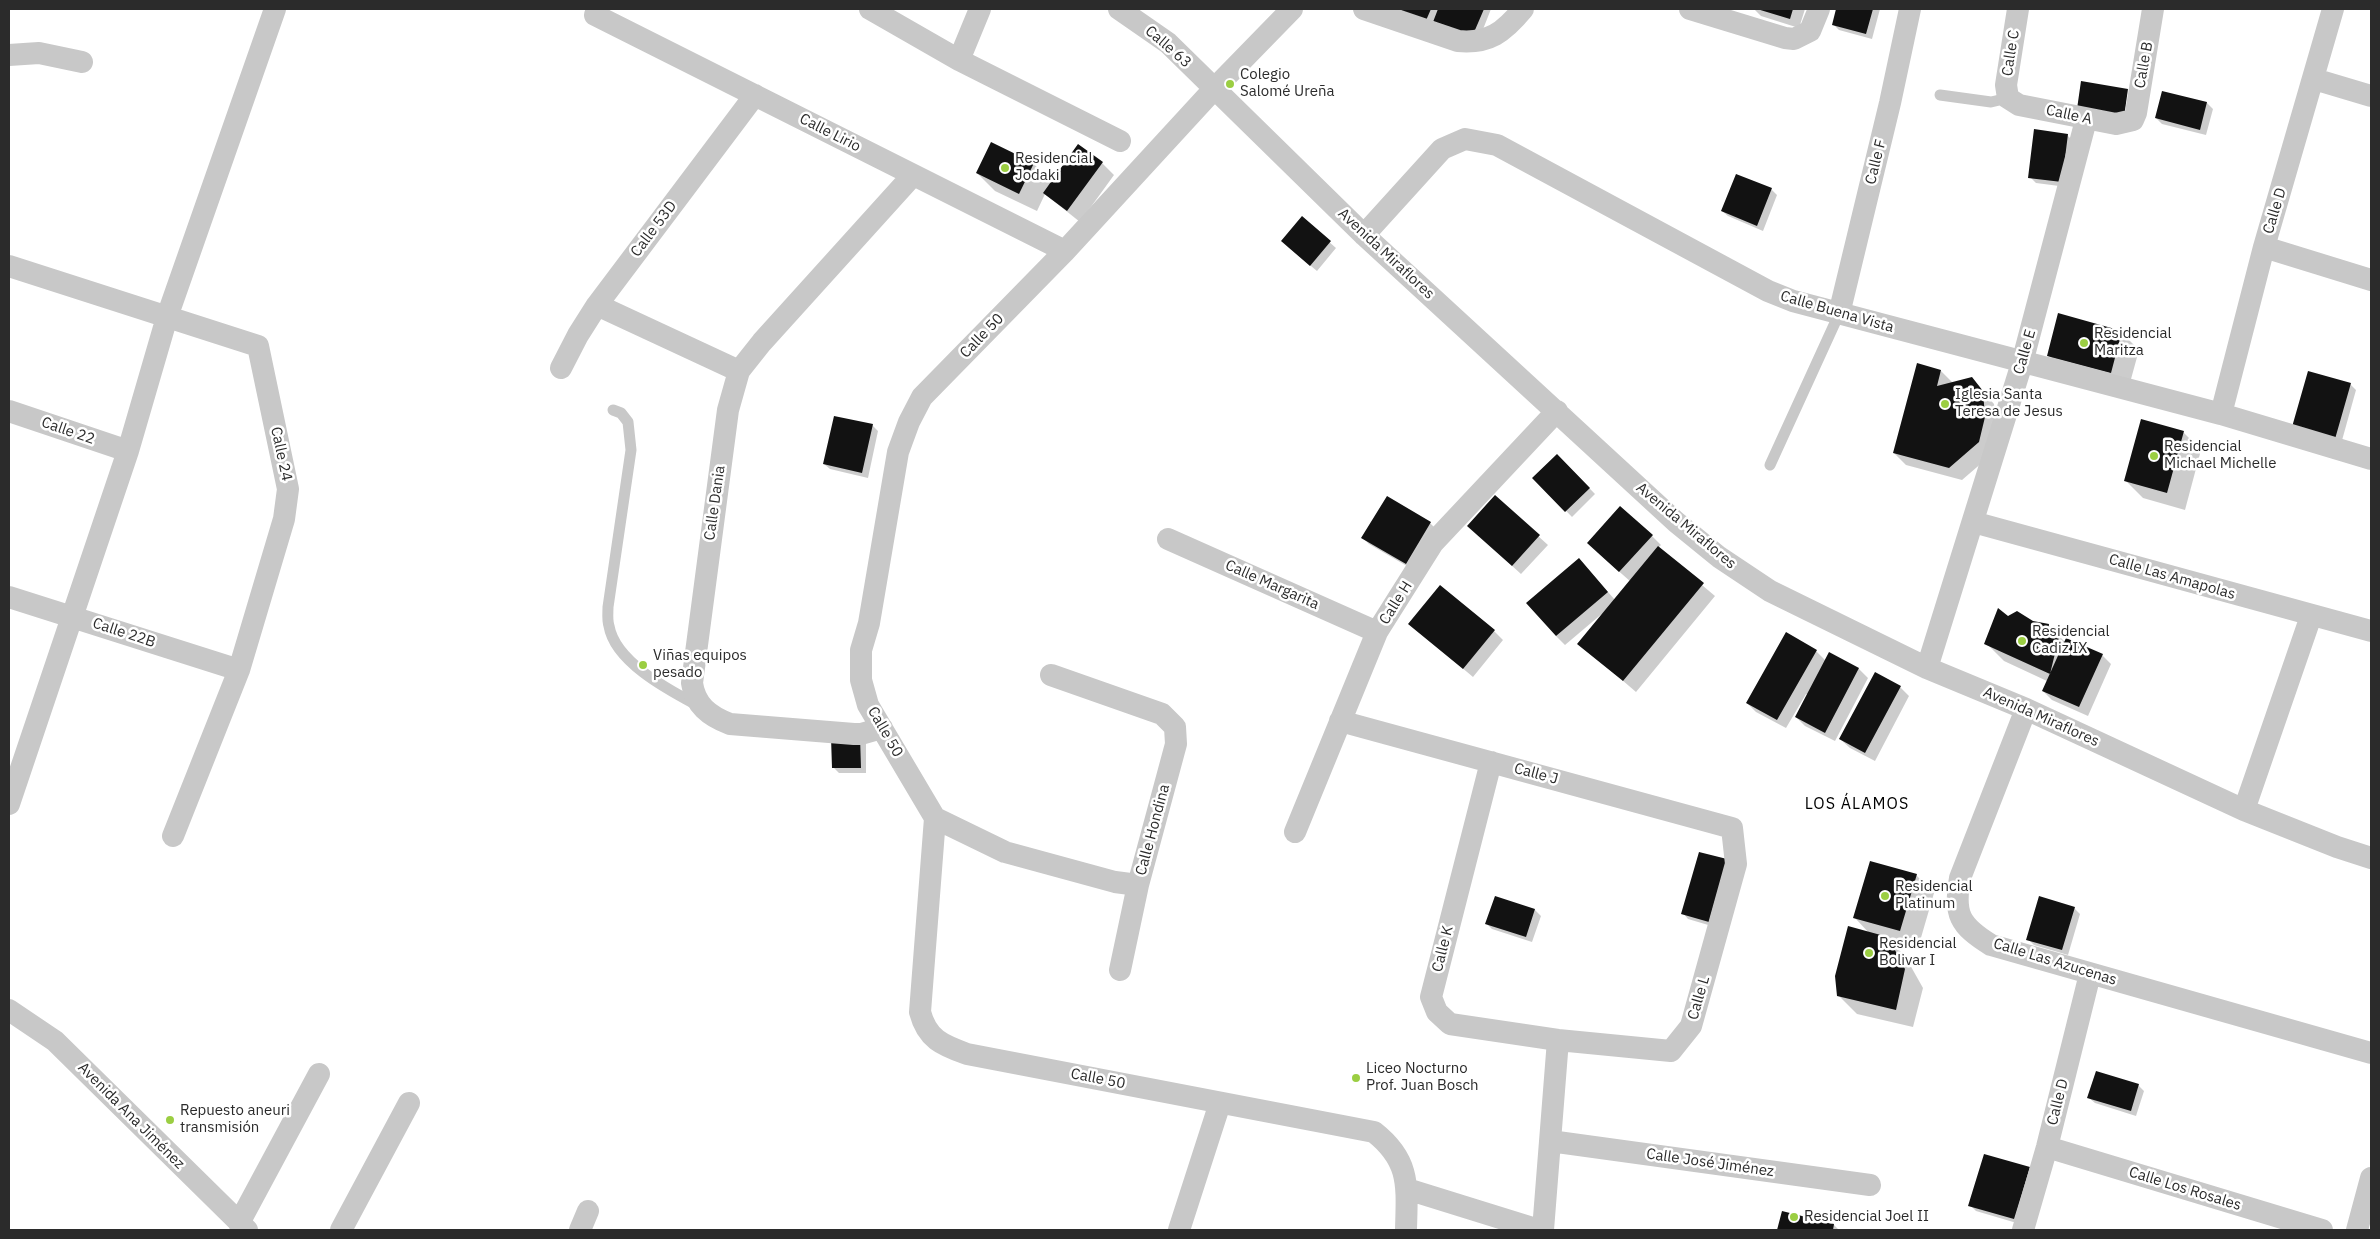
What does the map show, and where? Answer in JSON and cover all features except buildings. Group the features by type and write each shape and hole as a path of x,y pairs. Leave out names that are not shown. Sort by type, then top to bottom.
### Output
{"street":[{"path":"9,804 128,452 167,317 275,9"},
{"path":"870,9 958,60 1120,141"},
{"path":"958,60 980,9"},
{"name":"Calle 63","path":"1120,9 1168,43 1214,88"},
{"name":"Calle 50","path":"1292,9 1214,88 1065,251 922,397 909,422 898,452 868,623 861,650 861,680 868,705 935,818 920,1012 924,1026 933,1038 948,1047 967,1054 1374,1132 1390,1144 1402,1166 1407,1189 1406,1230"},
{"path":"1364,9 1458,42 1470,42 1484,40 1497,34 1510,25 1523,9"},
{"path":"1690,9 1785,38 1794,39 1810,31 1819,9"},
{"name":"Calle F","path":"1839,314 1890,103 1910,9"},
{"name":"Calle C","path":"2008,98 2006,85 2018,9"},
{"name":"Calle B","path":"2133,120 2153,9"},
{"name":"Calle D","path":"2220,414 2264,247 2333,9"},
{"name":"Calle Lirio","path":"595,15 1065,251"},
{"path":"9,55 39,53 82,62"},
{"path":"2314,79 2371,96"},
{"name":"Avenida Miraflores","path":"1214,88 1364,235 1676,522 1719,557 1770,591 1927,668 2026,709 2244,810 2337,847 2371,858"},
{"name":"Calle 53D","path":"561,368 578,334 597,305 755,95"},
{"name":"Calle A","path":"2008,98 2019,105 2086,120 2116,124 2133,120"},
{"name":"Calle E","path":"1927,668 2022,363 2086,120"},
{"name":"Calle Buena Vista","path":"1364,235 1442,149 1465,139 1481,141 1497,145 1768,291 1839,314 2220,414 2371,459"},
{"name":"Calle Dania","path":"703,708 694,697 692,683 728,410 739,371 762,342 912,175"},
{"path":"2264,247 2371,280"},
{"name":"Calle 24","path":"9,266 258,346 288,489 284,519 239,670 173,836"},
{"path":"597,305 739,371"},
{"name":"Calle 22","path":"9,411 128,452"},
{"name":"Calle H","path":"1295,832 1377,632 1433,543 1557,411"},
{"name":"Calle Las Amapolas","path":"1973,522 2310,616 2371,631"},
{"name":"Calle Margarita","path":"1168,539 1377,632"},
{"name":"Calle 22B","path":"9,597 239,670"},
{"path":"2244,810 2310,616"},
{"name":"Calle Hondina","path":"935,818 1005,852 1115,882 1138,886 1176,744 1175,727 1162,714 1050,675"},
{"path":"703,708 715,718 730,724 854,734 882,728"},
{"name":"Calle Las Azucenas","path":"2026,709 1960,878 1956,898 1960,918 1973,933 1991,945 2371,1053"},
{"name":"Calle J","path":"1340,721 1732,828"},
{"name":"Calle K","path":"1491,762 1431,997 1437,1012 1450,1024 1558,1040"},
{"name":"Calle L","path":"1558,1040 1671,1051 1691,1026 1736,864 1732,828"},
{"path":"1120,970 1138,886"},
{"name":"Calle D","path":"2023,1230 2047,1147 2090,974"},
{"name":"Avenida Ana Jiménez","path":"9,1010 55,1040 243,1227"},
{"path":"1543,1230 1558,1040"},
{"path":"243,1227 319,1074"},
{"path":"341,1230 409,1103"},
{"path":"1178,1230 1220,1103"},
{"name":"Calle José Jiménez","path":"1550,1141 1870,1185"},
{"name":"Calle Los Rosales","path":"2047,1147 2322,1230"},
{"path":"2358,1230 2371,1178"},
{"path":"1407,1189 1539,1230"}],"lane":[{"path":"1940,95 1992,102 2008,98"},
{"path":"1770,465 1839,314"},
{"path":"613,410 621,413 628,422 631,434 631,450 608,607 608,627 614,642 638,669 660,686 703,708"}],"place":[{"name":"Colegio Salomé Ureña","path":"1230,84"},
{"name":"Residencial Jodaki","path":"1005,168"},
{"name":"Residencial Maritza","path":"2084,343"},
{"name":"Iglesia Santa Teresa de Jesus","path":"1945,404"},
{"name":"Residencial Michael Michelle","path":"2154,456"},
{"name":"Residencial Cadiz IX","path":"2022,641"},
{"name":"Viñas equipos pesado","path":"643,665"},
{"name":"Residencial Platinum","path":"1885,896"},
{"name":"Residencial Bolivar I","path":"1869,953"},
{"name":"Liceo Nocturno Prof. Juan Bosch","path":"1356,1078"},
{"name":"Repuesto aneuri transmisión","path":"170,1120"},
{"name":"Residencial Joel II","path":"1794,1217"}],"district":[{"name":"LOS ÁLAMOS","path":"1857,804"}]}
